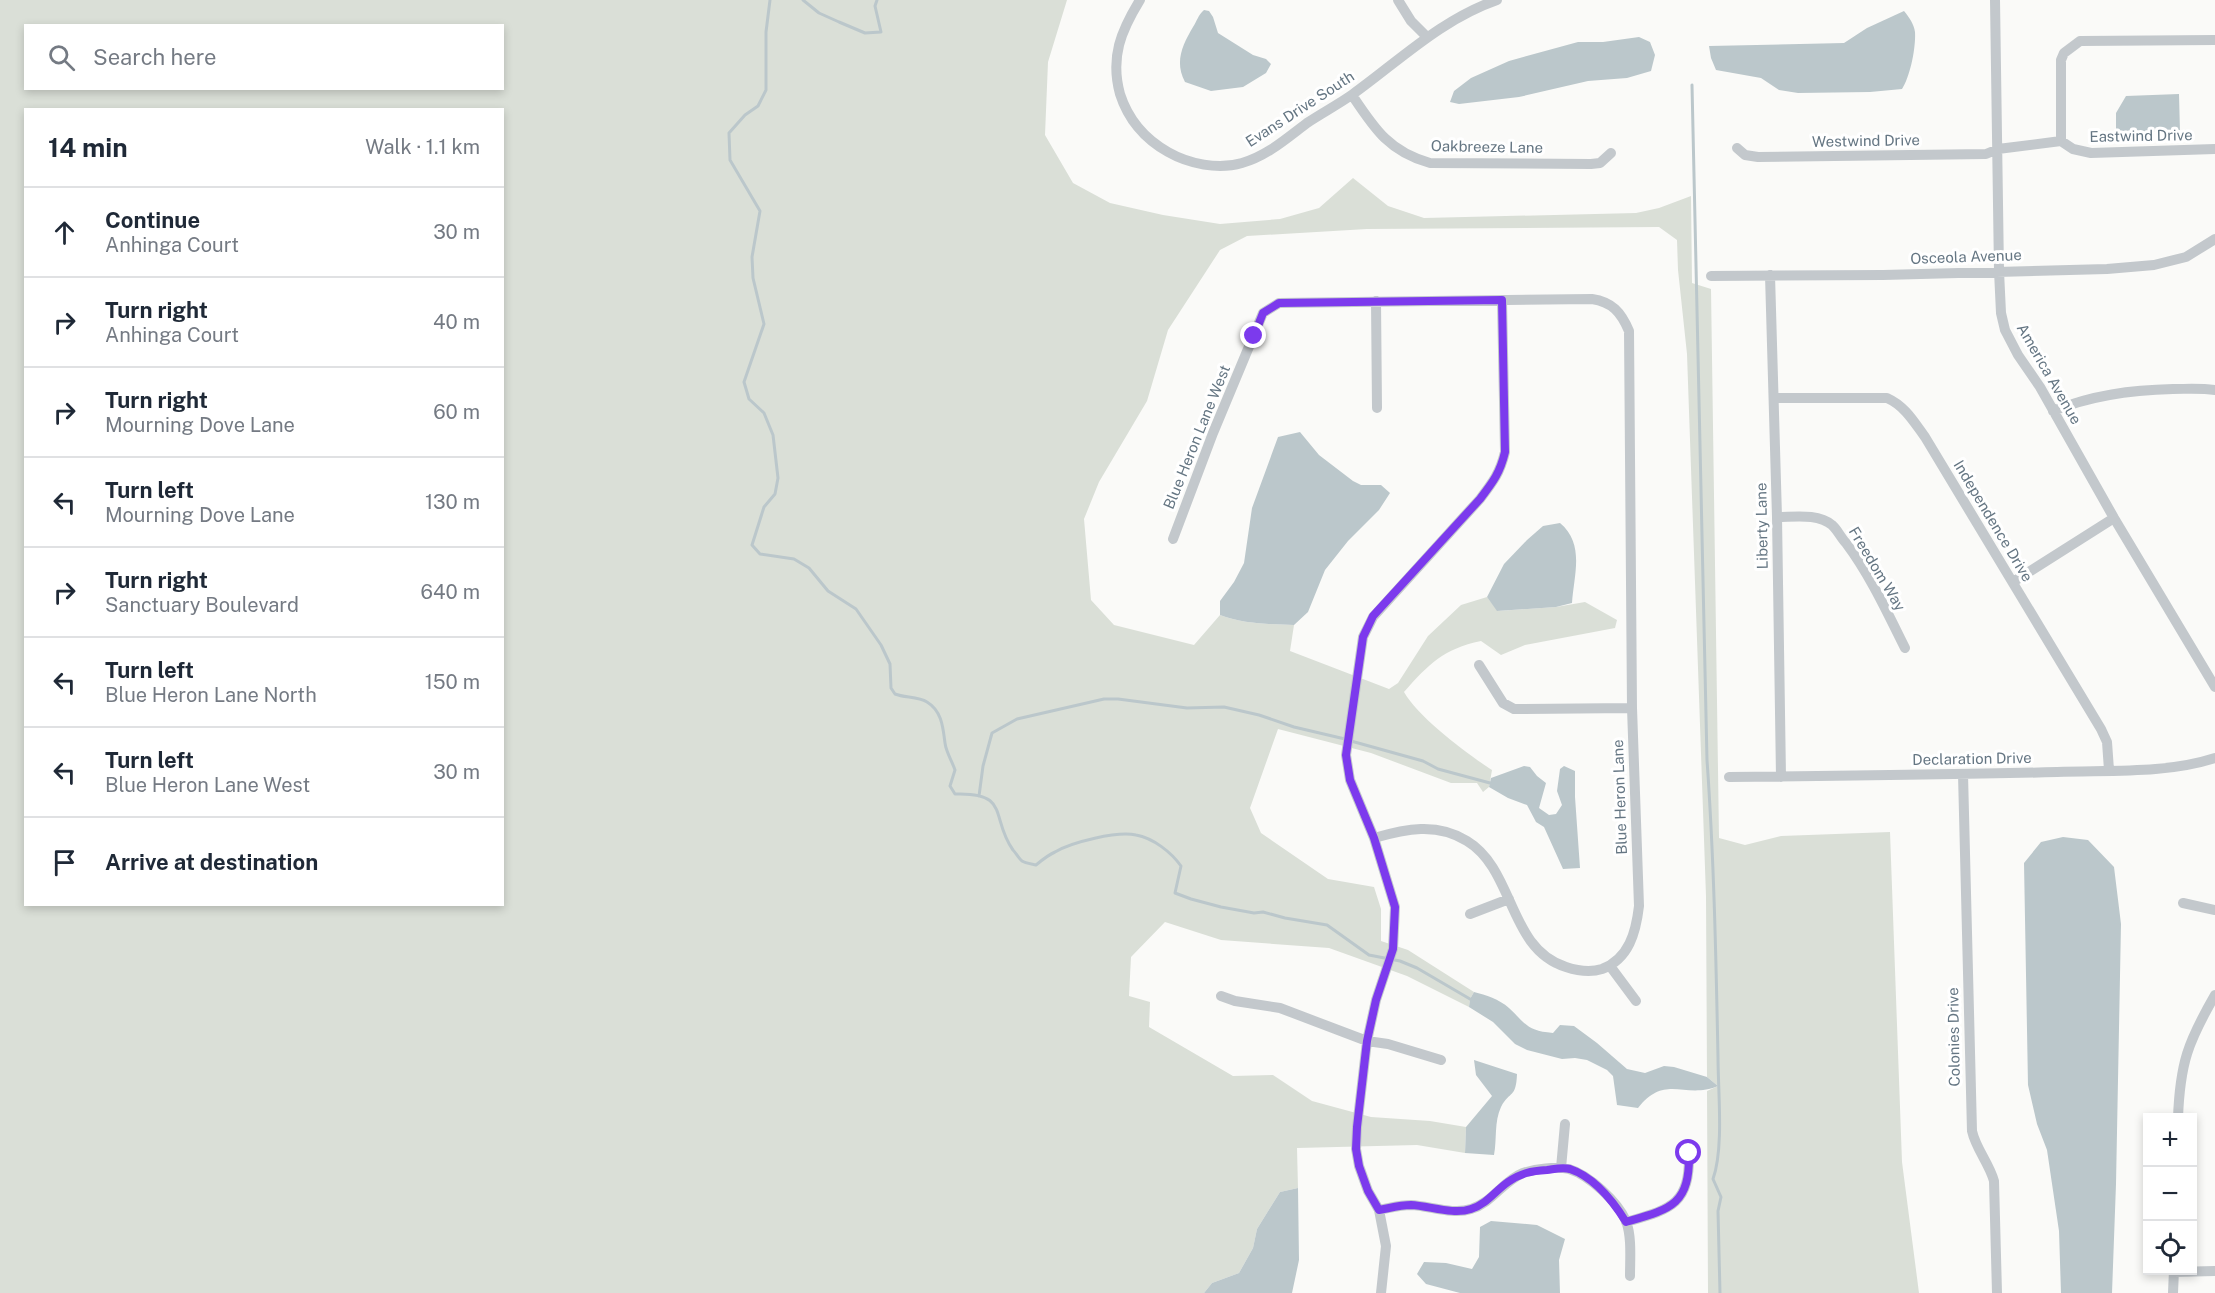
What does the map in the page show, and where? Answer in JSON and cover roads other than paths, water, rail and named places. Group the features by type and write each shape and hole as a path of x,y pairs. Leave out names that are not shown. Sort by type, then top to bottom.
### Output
{"street":[{"name":"Evans Drive South","path":"1140,0 1120,38 1116,59 1118,86 1124,105 1148,140 1179,158 1198,164 1221,166 1242,163 1273,148 1352,95 1427,38 1477,7 1497,0"},
{"path":"1398,0 1411,21 1427,38"},
{"name":"America Avenue","path":"1995,0 1999,271 2001,313 2005,330 2114,518 2211,672 2215,687"},
{"path":"2061,141 2061,60 2064,53 2080,40 2215,40"},
{"name":"Oakbreeze Lane","path":"1352,95 1383,137 1407,155 1430,163 1591,164 1600,163 1611,153"},
{"name":"Eastwind Drive","path":"1998,149 2061,141 2073,149 2091,153 2215,149"},
{"name":"Westwind Drive","path":"1737,148 1745,155 1758,157 1986,154 1998,149"},
{"name":"Osceola Avenue","path":"1712,276 1883,275 2107,269 2154,265 2186,256 2215,239"},
{"name":"Liberty Lane","path":"1770,275 1781,777"},
{"name":"Blue Heron Lane","path":"1502,300 1592,299 1604,301 1615,307 1629,331 1632,708 1639,906 1636,929 1630,944 1623,955 1610,966"},
{"path":"1377,408 1376,301 1502,300 1505,452 1501,467 1496,479 1480,499 1373,616 1363,637 1346,755 1350,780 1374,838 1395,907 1393,949 1376,1000 1367,1041 1356,1149 1368,1191 1379,1210 1386,1246 1381,1293"},
{"name":"Blue Heron Lane West","path":"1173,539 1263,313 1279,303 1376,301"},
{"path":"2053,411 2079,400 2111,393 2215,390"},
{"name":"Independence Drive","path":"1774,398 1887,398 1906,411 1925,437 2104,736 2107,742 2109,770"},
{"name":"Freedom Way","path":"1777,517 1805,517 1832,524 1881,599 1905,648"},
{"path":"2013,582 2114,518"},
{"path":"1479,665 1503,703 1514,709 1632,708"},
{"name":"Declaration Drive","path":"1729,777 2109,770 2197,764 2215,758"},
{"name":"Colonies Drive","path":"1963,774 1972,1131 1975,1143 1992,1172 1994,1181 1997,1293"},
{"path":"1374,838 1424,828 1444,830 1468,841 1486,858 1526,935 1537,950 1553,963 1573,969 1593,972 1610,966 1636,1001"},
{"path":"1470,914 1509,899"},
{"path":"2183,903 2215,910"},
{"path":"1221,996 1235,1001 1280,1008 1367,1041 1388,1044 1441,1060"},
{"path":"2178,1113 2182,1068 2188,1046 2215,996"},
{"path":"1561,1168 1565,1124"},
{"path":"1626,1222 1663,1211 1677,1201 1683,1191 1689,1169 1689,1153"},
{"path":"1379,1210 1411,1205 1462,1211 1472,1209 1487,1201 1505,1184 1521,1174 1534,1170 1570,1169 1584,1176 1613,1201 1626,1222 1630,1244 1630,1276"},
{"path":"2197,1271 2215,1271"},
{"path":"2173,1293 2174,1275"}],"waterway":[{"path":"770,0 766,32 766,90 758,106 745,115 729,133 730,160 760,211 752,257 753,278 764,324 744,382 749,399 764,413 773,435 778,478 775,494 764,507 752,545 760,554 794,559 809,568 828,591 856,609 881,645 890,664 891,688 895,694 923,700 939,715 947,750 955,770 950,786 955,794 984,797 992,802 1006,838 1022,861 1036,865 1063,848 1095,838 1128,834 1149,839 1161,846 1181,866 1175,893 1221,907 1254,913 1263,912 1327,925 1369,955 1400,961 1417,968 1470,999"},
{"path":"803,0 819,13 865,33 881,32 875,6 877,0"},
{"path":"1692,85 1707,760 1714,908 1719,1103 1718,1152 1713,1179 1721,1197 1718,1211 1720,1293"},
{"path":"979,796 983,766 992,733 1017,719 1104,699 1187,708 1224,707 1345,739"},
{"path":"1351,741 1490,783"}]}
